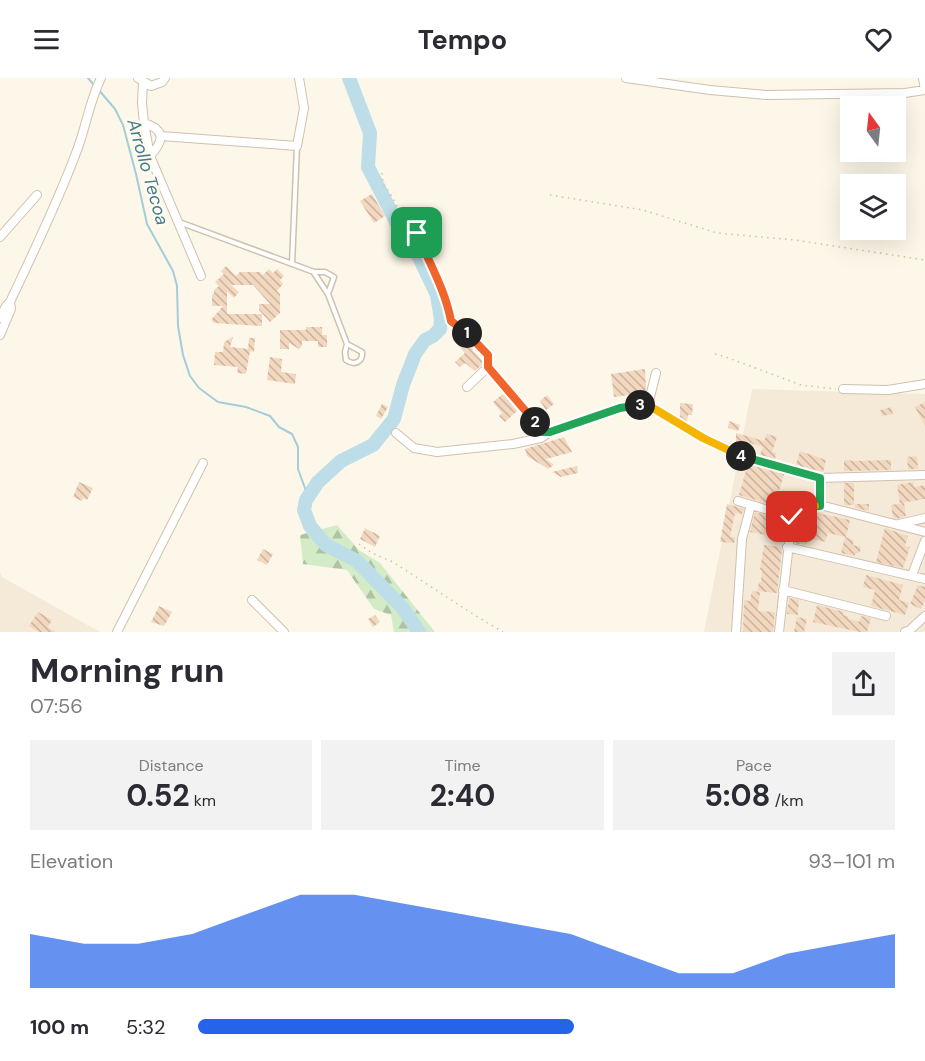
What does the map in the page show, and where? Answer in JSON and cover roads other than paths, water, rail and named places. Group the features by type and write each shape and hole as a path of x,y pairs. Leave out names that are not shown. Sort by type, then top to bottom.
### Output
{"street":[{"path":"140,80 151,86 162,82 165,78"},
{"path":"161,136 297,146 304,108 299,78"},
{"path":"626,78 766,95 905,93 925,90 923,78"},
{"path":"0,318 10,302 78,150 93,94 101,79"},
{"path":"140,80 150,156 201,276"},
{"path":"144,123 159,130 161,136 159,145 150,156"},
{"path":"0,237 37,195"},
{"path":"0,335 11,309 10,302"},
{"path":"467,387 488,367 543,432 550,432"},
{"path":"648,405 656,373"},
{"path":"843,389 888,390 925,384"},
{"path":"396,433 414,448 437,452 513,444 541,438 550,432 620,408 648,405 703,438 742,456 820,478 925,475"},
{"path":"117,632 204,463"},
{"path":"820,478 820,506"},
{"path":"738,501 792,517 808,507 820,506 925,532"},
{"path":"736,632 742,539 751,505"},
{"path":"779,632 792,517"},
{"path":"897,524 925,518"},
{"path":"912,575 925,541"},
{"path":"787,547 925,579"},
{"path":"783,590 885,616"},
{"path":"252,600 284,632"},
{"path":"904,632 910,630 925,616"}],"lane":[{"path":"292,264 297,146"},
{"path":"178,222 314,272 334,277 328,294"},
{"path":"314,272 328,294 347,344 346,360 356,363 363,356 362,352 347,344"}],"waterway":[{"name":"Arrollo Tecoa","path":"88,78 94,85"},
{"path":"349,78 370,133 368,167 400,229 419,257 437,295 441,320 440,329 425,340 415,354 403,385 394,419 373,445 341,461 318,482 306,500 304,510 310,526 326,545 357,561 402,607 419,632"},
{"name":"Arrollo Tecoa","path":"98,89 115,109 123,125 147,224 173,271 177,286 178,326 183,355 190,376 199,388 218,402 246,407 270,416 279,427 292,434 298,447 298,469 306,491 306,500"}]}
